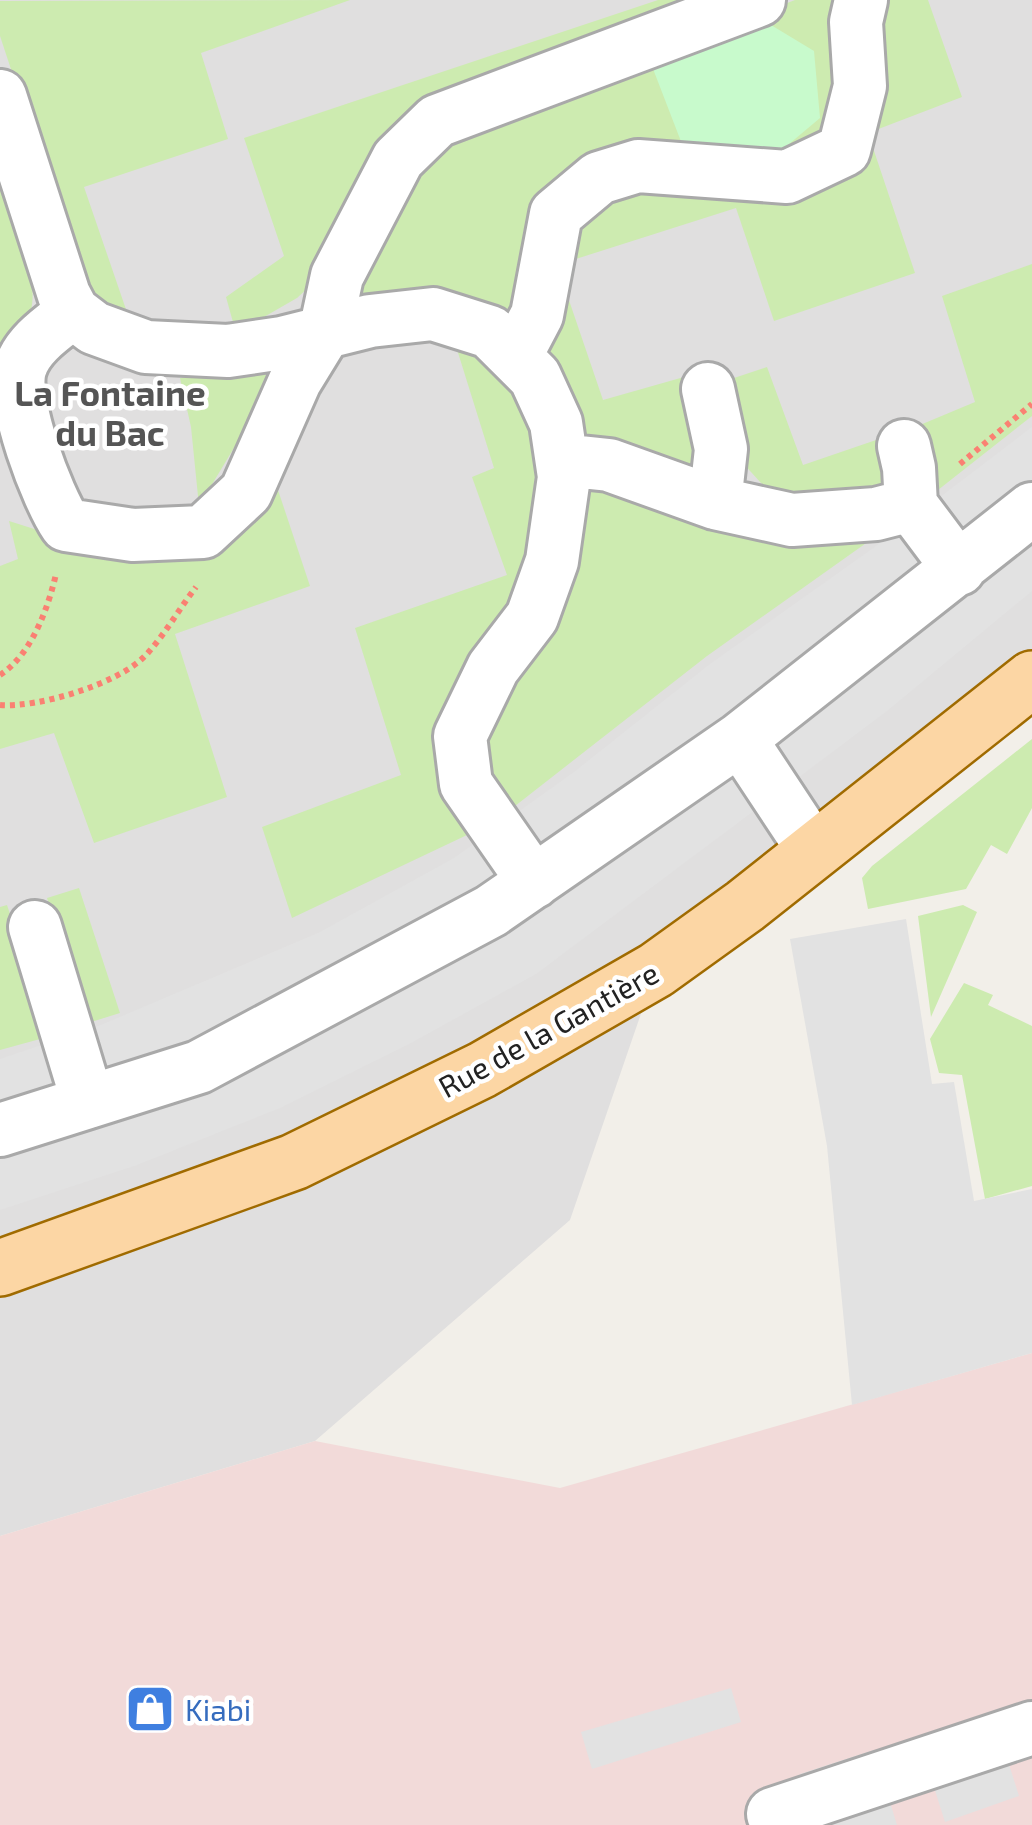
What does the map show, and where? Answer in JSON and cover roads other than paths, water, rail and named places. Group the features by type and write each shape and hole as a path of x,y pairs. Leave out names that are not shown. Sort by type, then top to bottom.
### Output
{"main road":[{"name":"Rue de la Gantière","path":"0,1268 294,1162 482,1070 656,970 1032,679"}],"lane":[{"path":"73,312 10,370 50,502 66,526 133,536 204,532 246,492 295,381 324,332 338,276 398,159 437,121 759,0"},
{"path":"515,357 537,314 556,214 599,178 638,166 788,177 844,150 860,86 856,22 860,0"},
{"path":"0,96 64,295 73,312 94,328 146,347 228,351 282,344 370,321 433,314 490,332 535,376 556,423 564,477 552,561 532,617 493,668 460,736 466,784 534,882"},
{"path":"708,389 721,449 715,502"},
{"path":"904,446 910,505 959,569"},
{"path":"562,460 609,465 715,502 792,520 876,514 910,505"},
{"path":"0,1130 198,1067 491,911 740,739 1032,508"},
{"path":"740,739 814,851"},
{"path":"35,927 88,1102"},
{"path":"773,1814 1032,1728"}],"place":[{"name":"Kiabi","path":"150,1709"}],"district":[{"name":"La Fontaine du Bac","path":"110,412"}]}
